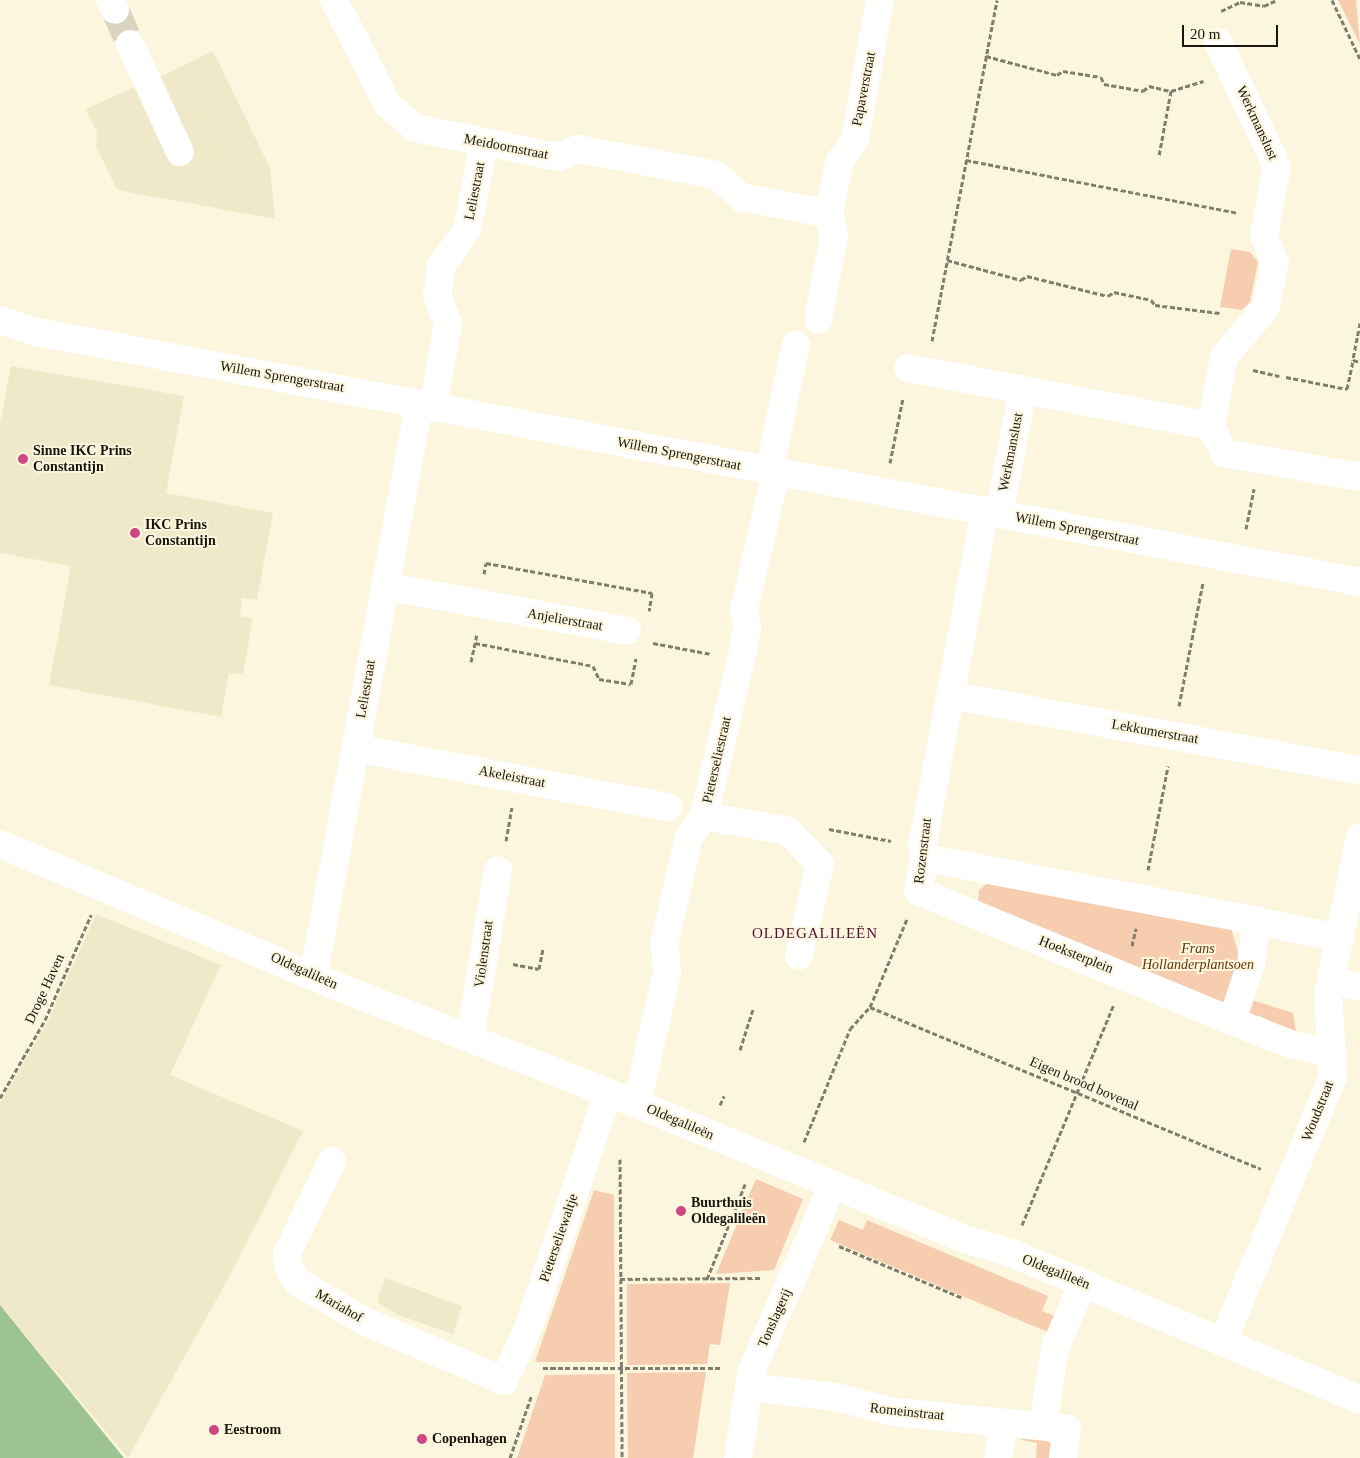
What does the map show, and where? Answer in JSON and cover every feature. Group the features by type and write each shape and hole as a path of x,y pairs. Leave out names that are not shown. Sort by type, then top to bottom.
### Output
{"street":[{"name":"Meidoornstraat","path":"334,0 376,86 401,119 415,128 558,157 578,149 717,175 741,198 829,214"},
{"name":"Papaverstraat","path":"818,320 834,235 829,214 838,163 855,139 880,0"},
{"name":"Werkmanslust","path":"1211,426 1224,357 1266,307 1275,262 1264,236 1277,166 1218,42"},
{"path":"130,44 180,152"},
{"name":"Leliestraat","path":"314,974 385,586 426,407 448,324 437,296 442,266 467,230 484,143"},
{"name":"Willem Sprengerstraat","path":"0,320 38,332 426,407 1360,582"},
{"path":"773,472 796,345"},
{"path":"917,370 1211,426 1224,452 1360,477"},
{"name":"Werkmanslust","path":"992,513 1023,390"},
{"name":"Pieterseliestraat","path":"637,1104 667,972 665,941 689,837 704,816 741,660 747,628 744,610 773,472"},
{"name":"Rozenstraat","path":"918,891 950,695 992,513"},
{"name":"Anjelierstraat","path":"385,586 636,638"},
{"name":"Lekkumerstraat","path":"950,695 1360,770"},
{"name":"Akeleistraat","path":"355,748 668,806"},
{"path":"704,816 788,831 820,864 799,956"},
{"name":"Woudstraat","path":"1223,1342 1333,1076 1328,1008 1331,980 1360,837"},
{"name":"Oldegalileën","path":"0,845 608,1094 1082,1283 1360,1400"},
{"path":"923,852 1340,938"},
{"name":"Violenstraat","path":"470,1038 498,870"},
{"name":"Hoeksterplein","path":"918,891 1290,1044 1332,1053"},
{"path":"1232,1021 1250,964 1257,921"},
{"path":"1331,980 1360,986"},
{"name":"Pieterseliewaltje","path":"508,1371 529,1326 608,1094"},
{"name":"Mariahof","path":"332,1161 287,1254 288,1269 298,1282 366,1322 508,1371"},
{"name":"Tonslagerij","path":"738,1458 750,1378 833,1185"},
{"path":"1062,1458 1055,1428 1055,1348 1082,1283"},
{"name":"Romeinstraat","path":"750,1378 894,1412 1055,1428"},
{"path":"998,1458 1004,1424"}],"path":[{"path":"885,493 947,260 997,0"},
{"path":"1218,42 1213,32 1217,13 1240,2 1264,6 1277,0"},
{"path":"1332,0 1360,59"},
{"path":"986,56 1014,61 1019,67 1100,78 1104,84 1143,91 1149,86 1171,90 1159,156"},
{"path":"966,160 1267,219"},
{"path":"947,260 1021,280 1027,276 1098,294 1151,300 1155,305 1174,309 1256,320"},
{"path":"1286,377 1347,389 1360,322"},
{"path":"1353,360 1360,362"},
{"path":"1240,559 1255,481"},
{"path":"475,643 593,666 599,679 631,684 636,638 652,594 486,563 478,604"},
{"path":"636,638 741,660"},
{"path":"498,870 518,778"},
{"path":"788,831 816,826 923,852"},
{"name":"Droge Haven","path":"0,1098 45,1020 103,886"},
{"name":"Rozenstraat","path":"794,1169 850,1029 870,1007 918,891"},
{"path":"482,958 539,969 543,949"},
{"name":"Eigen brood bovenal","path":"870,1007 1290,1181"},
{"path":"740,1050 753,1009"},
{"path":"707,1279 757,1153"},
{"path":"620,1156 622,1458"},
{"path":"811,1235 963,1298"},
{"path":"620,1279 782,1278 791,1282"},
{"path":"538,1376 541,1367"},
{"path":"508,1371 541,1367 621,1368 750,1378"},
{"path":"615,1390 621,1390"},
{"path":"510,1458 532,1394"}],"shaded area":[{"path":"100,0 119,0 156,79 213,51 270,168 275,219 117,190 96,146 97,133 86,109 139,85"},
{"name":"IKC Prins Constantijn","path":"11,366 184,396 166,493 273,513 257,600 242,598 240,616 253,618 243,675 229,673 221,717 49,685 71,566 0,553 0,423"},
{"path":"96,914 221,965 170,1075 303,1131 233,1270 128,1458 0,1305 0,1103 47,1023"},
{"path":"385,1278 462,1306 453,1334 398,1315 377,1302"},
{"path":"0,1305 34,1347 124,1458 0,1458"}],"green space":[{"path":"1338,0 1356,0 1360,44"},
{"path":"1231,249 1250,252 1258,262 1250,302 1242,310 1220,307"},
{"name":"Frans Hollanderplantsoen","path":"988,883 1231,928 1240,960 1226,1004 978,901 979,890"},
{"path":"1252,1000 1293,1013 1297,1036 1260,1016 1252,1021 1247,1006"},
{"path":"756,1179 803,1199 774,1270 716,1274"},
{"path":"594,1190 614,1195 615,1362 535,1362"},
{"path":"839,1220 863,1230 867,1220 1048,1296 1042,1311 1057,1317 1050,1333 830,1240"},
{"path":"730,1283 720,1345 710,1344 707,1364 627,1365 627,1284"},
{"path":"706,1372 693,1458 628,1458 627,1373"},
{"path":"615,1374 615,1458 517,1458 545,1375"},
{"path":"1022,1433 1041,1436 1054,1446 1052,1458 1036,1458 1037,1443 1021,1440"}],"tunnel":[{"path":"115,10 130,44"}],"place":[{"name":"Sinne IKC Prins Constantijn","path":"23,459"},
{"name":"IKC Prins Constantijn","path":"135,533"},
{"name":"Buurthuis Oldegalileën","path":"681,1211"},
{"name":"Eestroom","path":"214,1430"},
{"name":"Copenhagen","path":"422,1439"}],"district":[{"name":"OLDEGALILEËN","path":"815,934"}]}
